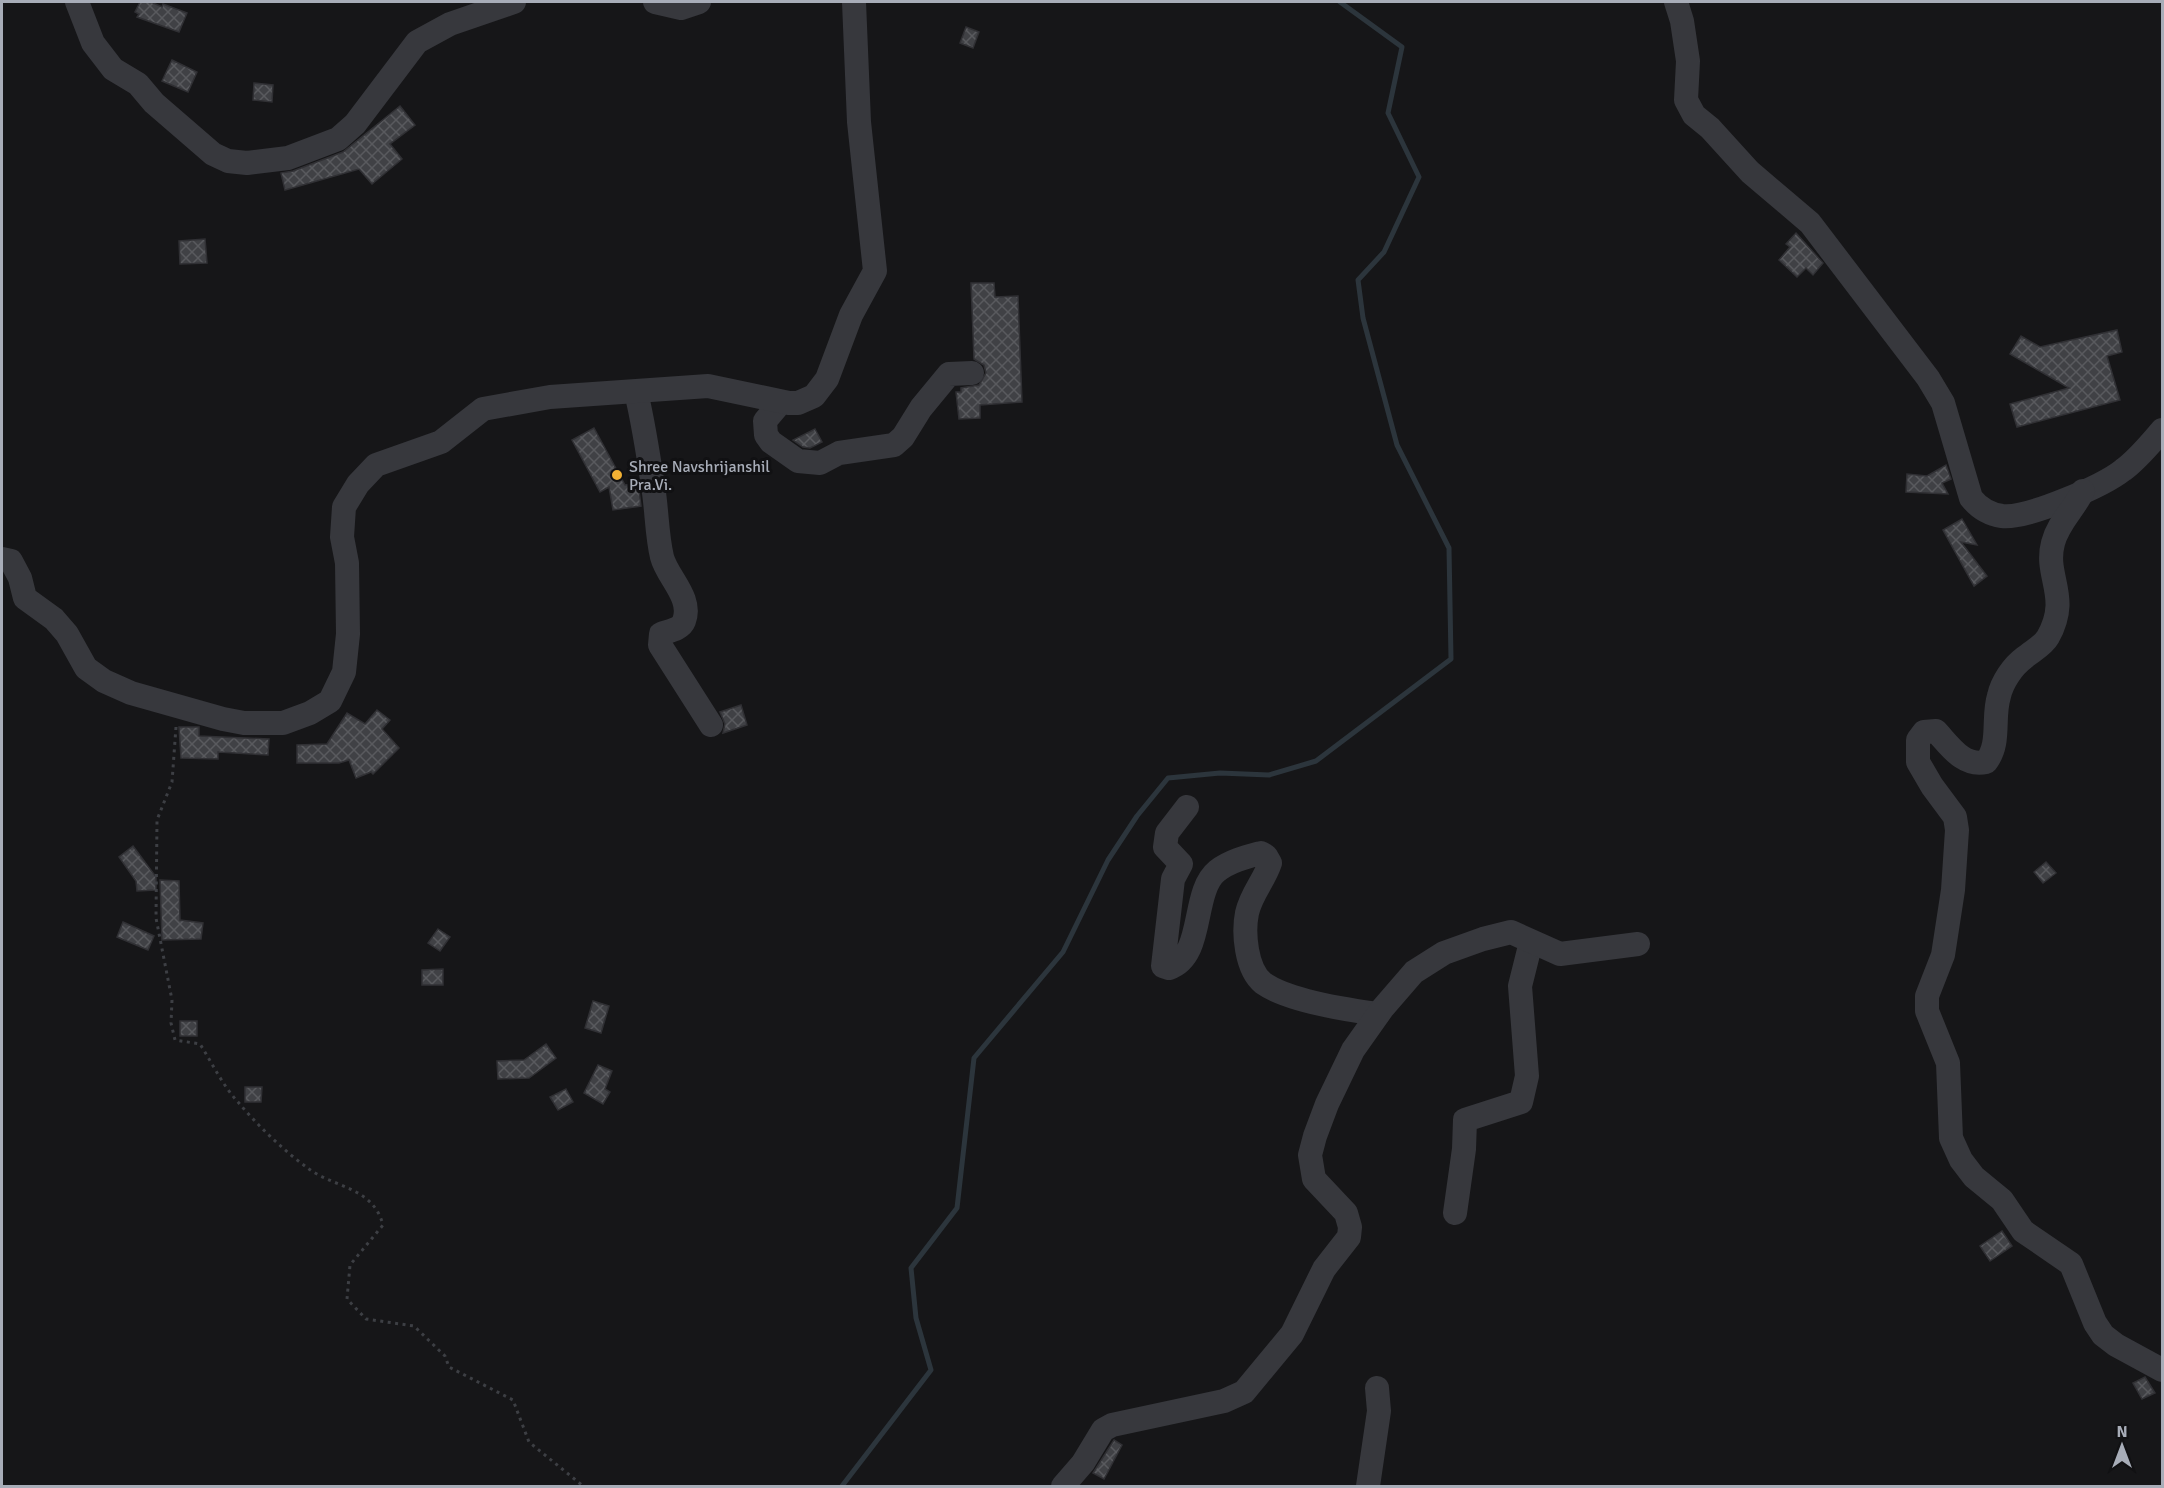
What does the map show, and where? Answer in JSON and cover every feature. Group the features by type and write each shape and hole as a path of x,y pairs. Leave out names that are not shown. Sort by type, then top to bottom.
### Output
{"street":[{"path":"77,2 93,43 113,69 138,84 154,104 213,154 228,161 247,163 288,158 338,139 355,124 417,42 450,24 514,2"},
{"path":"655,2 681,8 699,2"},
{"path":"2,559 10,561 20,578 25,598 60,627 86,668 113,685 179,708 243,723 283,723 310,713 330,701 344,672 348,634 347,563 342,537 344,507 358,484 376,465 441,442 483,409 550,397 708,387 781,402 798,403 814,396 827,379 851,315 875,271 859,122 854,2"},
{"path":"1676,2 1682,21 1688,61 1686,100 1694,115 1710,128 1750,172 1810,223 1928,378 1943,403 1971,498 1989,513 2014,517 2083,491 2122,471 2163,430"},
{"path":"781,402 765,421 766,435 771,442 798,461 820,463 839,453 894,445 903,437 921,408 949,374 972,373"},
{"path":"636,392 654,492 662,558 670,577 679,588 685,611 685,620 680,627 661,634 660,645 711,725"},
{"path":"2083,491 2059,527 2052,544 2060,604 2048,639 2021,659 2009,674 1999,695 1993,753 1986,762 1971,763 1960,757 1936,731 1924,732 1918,740 1918,762 1955,817 1957,830 1953,890 1946,938 1943,955 1927,996 1927,1011 1948,1063 1951,1138 1961,1160 1974,1177 2002,1200 2024,1231 2071,1264 2095,1323 2103,1335 2116,1345 2163,1370"},
{"path":"1187,807 1167,833 1165,847 1181,864 1173,879 1163,966 1169,968 1182,961 1198,921 1204,891 1216,872 1241,858 1261,853 1270,863 1266,875 1253,894 1247,914 1246,938 1251,967 1263,982 1296,996 1332,1008 1378,1014"},
{"path":"1063,1486 1083,1463 1103,1430 1113,1425 1224,1401 1244,1392 1292,1334 1323,1269 1349,1237 1350,1227 1346,1213 1314,1179 1310,1155 1327,1104 1353,1050 1378,1014 1414,972 1444,953 1510,932 1560,954 1638,944"},
{"path":"1455,1213 1464,1149 1465,1120 1521,1102 1527,1076 1520,986 1531,942"},
{"path":"1370,1485 1379,1411 1377,1388"}],"path":[{"path":"179,708 173,746 172,782 157,820 156,918 172,1000 171,1023 175,1040 200,1044 237,1102 281,1145 320,1176 354,1188 380,1214 383,1225 350,1265 346,1299 366,1319 414,1326 445,1356 449,1367 513,1400 529,1442 583,1486"}],"building":[{"path":"140,2 151,2 162,7 163,4 187,13 179,32 137,17 139,14 135,12"},
{"path":"966,27 979,32 973,48 960,43"},
{"path":"172,60 197,72 188,92 162,81"},
{"path":"254,83 273,85 272,102 253,100"},
{"path":"400,106 415,125 390,144 402,159 372,184 359,169 285,190 281,173 293,171 343,152"},
{"path":"1796,233 1823,263 1813,275 1806,268 1797,277 1779,260 1790,247 1786,244"},
{"path":"205,239 207,263 180,264 179,241"},
{"path":"971,283 994,283 995,297 1018,296 1022,402 980,405 980,418 959,419 956,392 961,392 961,388 979,385 986,373 984,365 974,359"},
{"path":"2117,330 2122,352 2107,356 2120,400 2017,427 2010,404 2069,388 2010,354 2021,336 2040,347"},
{"path":"594,428 625,485 638,483 641,506 613,510 609,487 600,492 572,440"},
{"path":"815,429 822,442 810,448 803,447 793,440"},
{"path":"1946,465 1951,479 1942,483 1948,494 1906,492 1907,474 1927,476"},
{"path":"1962,519 1977,545 1961,542 1987,576 1974,586 1943,530"},
{"path":"741,705 747,725 723,733 725,724 720,712"},
{"path":"377,710 390,720 382,729 399,748 373,774 371,772 356,778 349,760 339,763 297,763 297,745 327,744 347,713 365,724"},
{"path":"179,727 199,727 199,736 269,739 268,755 218,752 218,759 181,758"},
{"path":"133,846 156,877 156,890 137,891 136,881 119,857"},
{"path":"2046,862 2056,873 2043,883 2034,872"},
{"path":"160,880 179,881 180,920 203,923 201,939 162,940"},
{"path":"123,922 154,936 148,950 117,937"},
{"path":"438,929 450,937 440,951 428,943"},
{"path":"443,969 443,985 422,985 422,970"},
{"path":"593,1001 609,1006 601,1033 585,1028"},
{"path":"180,1021 197,1021 197,1036 180,1036"},
{"path":"546,1044 556,1058 529,1078 498,1079 497,1061 524,1060"},
{"path":"598,1065 612,1071 605,1089 610,1092 603,1104 584,1093"},
{"path":"245,1087 262,1087 261,1102 245,1102"},
{"path":"566,1089 573,1102 558,1110 550,1097"},
{"path":"2002,1231 2012,1246 1990,1261 1980,1246"},
{"path":"2145,1377 2155,1393 2142,1399 2133,1383"},
{"path":"1114,1440 1122,1445 1104,1479 1093,1473"}],"waterway":[{"path":"842,1486 931,1370 916,1318 911,1268 957,1208 974,1058 1063,952 1108,860 1137,816 1168,778 1220,773 1269,775 1316,761 1451,659 1449,548 1397,445 1363,318 1358,280 1384,252 1419,177 1388,113 1402,47 1340,2"}],"place":[{"name":"Shree Navshrijanshil Pra.Vi.","path":"617,475"}]}
